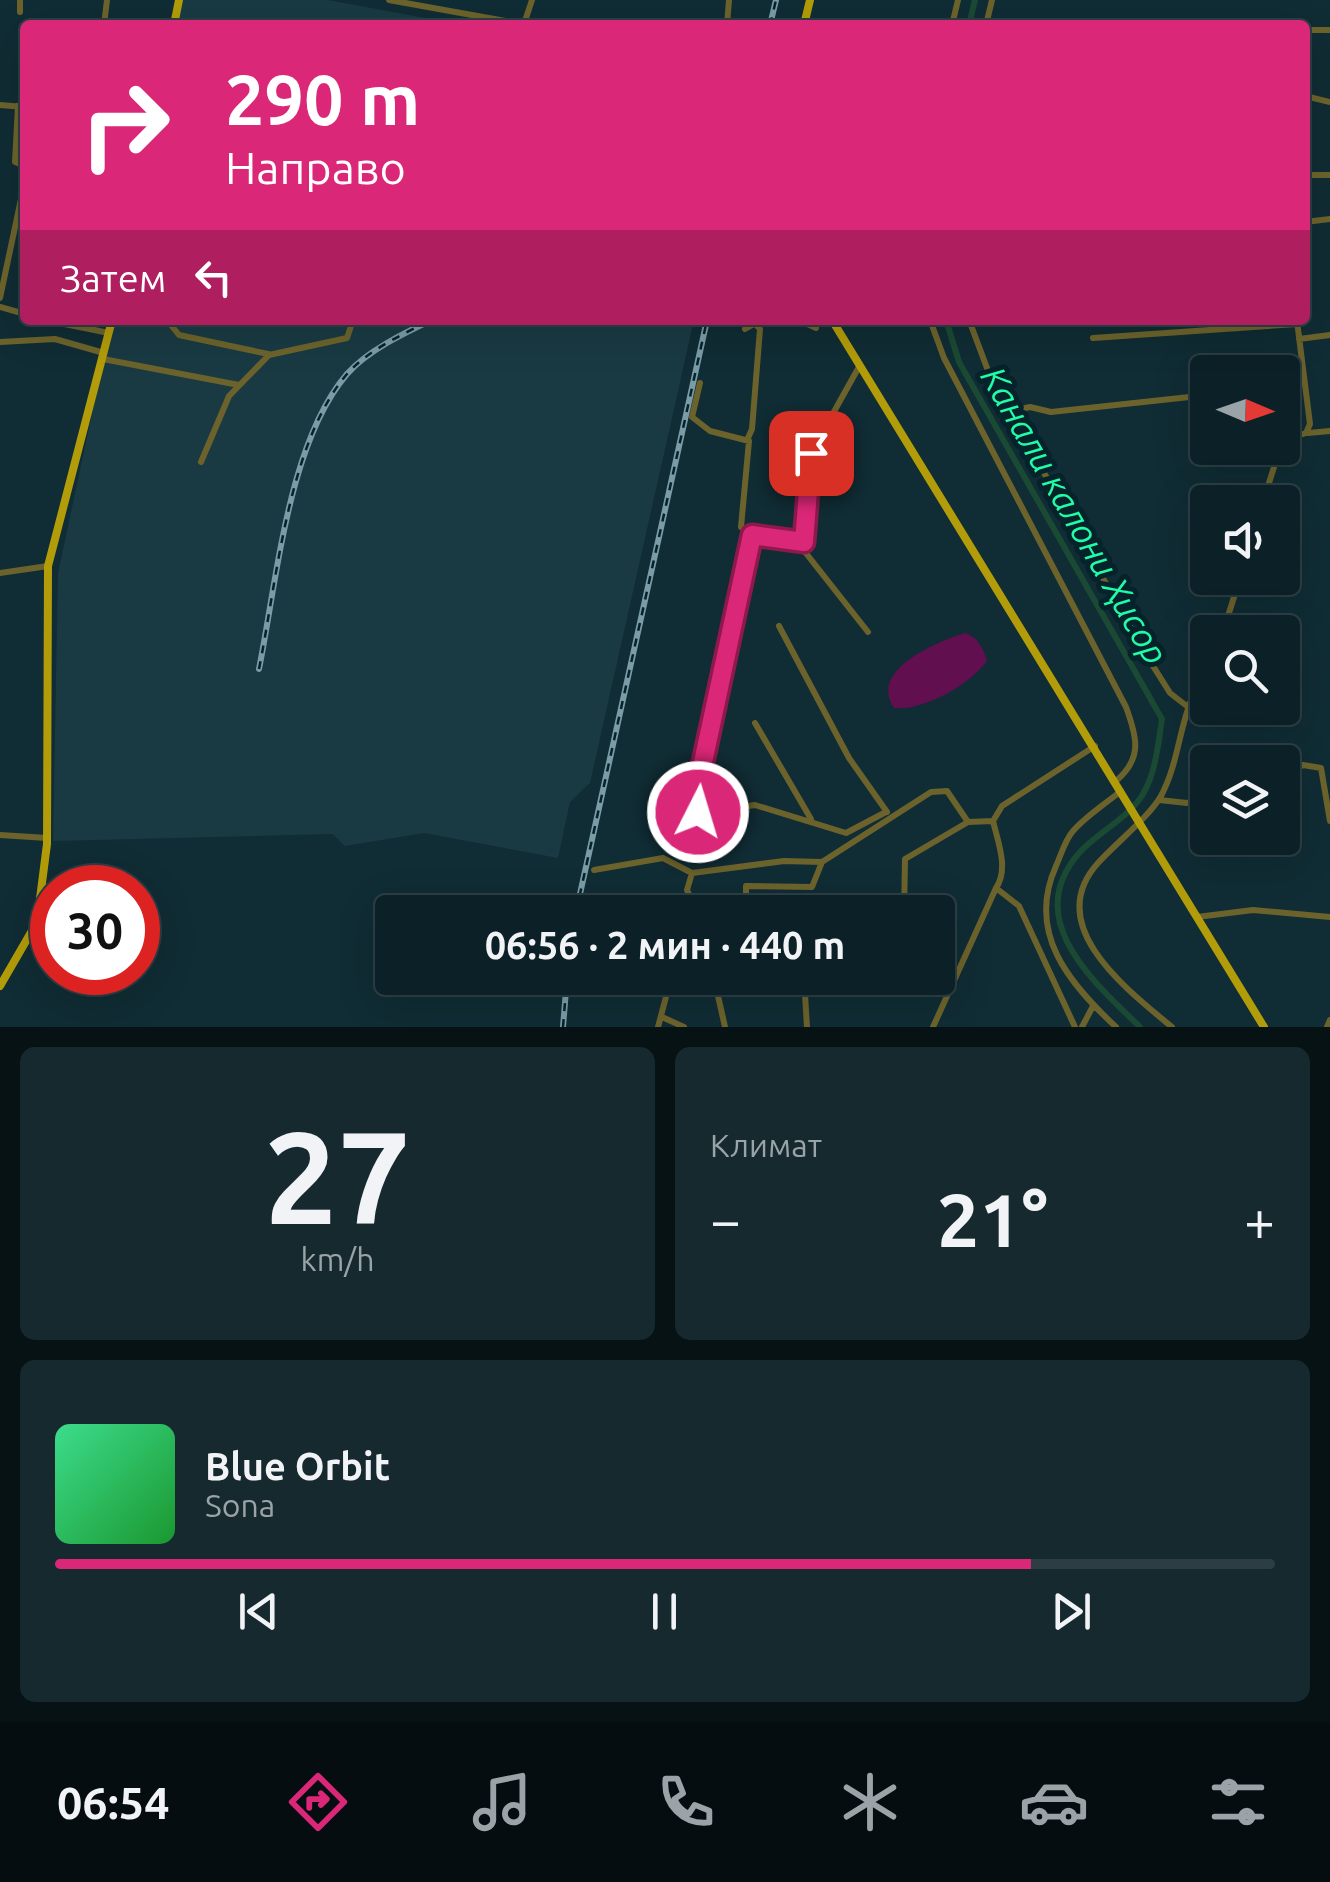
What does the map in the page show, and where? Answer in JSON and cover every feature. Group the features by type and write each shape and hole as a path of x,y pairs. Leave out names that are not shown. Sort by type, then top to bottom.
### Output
{"main road":[{"path":"0,986 36,922 47,838 48,566 111,325"},
{"path":"835,325 1096,745 1264,1027"}],"street":[{"path":"20,0 20,12"},
{"path":"389,0 499,20"},
{"path":"20,123 15,162 20,164"},
{"path":"0,298 20,204"},
{"path":"66,325 109,333"},
{"path":"88,330 89,325"},
{"path":"171,325 179,334 269,354 347,338 351,325"},
{"path":"746,329 754,325"},
{"path":"759,325 752,428 738,522 753,532 804,542"},
{"path":"810,325 816,328"},
{"path":"932,325 944,358 1126,707 1138,740 1132,768 1116,781"},
{"path":"971,325 990,376 1144,650 1170,693 1188,708"},
{"path":"1093,338 1259,325"},
{"path":"1297,325 1310,424 1306,433"},
{"path":"1299,339 1330,335"},
{"path":"0,342 55,339 104,356 240,386"},
{"path":"201,462 230,396 269,354"},
{"path":"861,364 811,453 804,542 805,552 868,632"},
{"path":"1300,378 1304,376"},
{"path":"700,383 692,417 700,426 748,438"},
{"path":"1011,411 1030,407 1051,412 1190,396"},
{"path":"1300,436 1330,431"},
{"path":"753,532 694,804 698,812 755,805 846,833 931,792 947,791 968,822"},
{"path":"0,574 48,566"},
{"path":"779,626 850,758 888,815"},
{"path":"1172,1027 1137,999 1086,942 1078,916 1080,890 1093,868 1159,800 1176,760 1190,704"},
{"path":"754,724 811,820"},
{"path":"932,1027 1002,879 1002,861 992,820 1002,806 1096,745"},
{"path":"1300,767 1321,768 1330,821"},
{"path":"1116,1027 1073,986 1053,952 1044,912 1051,876 1071,832 1122,790"},
{"path":"1159,800 1190,802"},
{"path":"746,895 746,886 812,887 822,862 888,815"},
{"path":"905,895 906,859 968,822 992,820"},
{"path":"0,835 47,838"},
{"path":"594,870 663,858 692,872 784,861 822,862"},
{"path":"689,895 692,872"},
{"path":"996,888 1018,906 1078,1027 1093,1006"},
{"path":"1198,917 1253,910 1330,917"},
{"path":"658,1027 667,995"},
{"path":"718,995 725,1027"},
{"path":"805,995 808,1027"},
{"path":"662,1017 684,1027"}],"shaded area":[{"path":"182,0 328,0 436,20 175,20"},
{"path":"111,325 693,325 590,783 570,802 558,858 424,833 345,846 333,834 53,841 58,573"},
{"path":"965,633 982,647 987,661 979,670 932,701 894,708 888,694 897,670 923,651"}],"waterway":[{"name":"Канали калони Ҳисор","path":"970,20 975,0"},
{"name":"Канали калони Ҳисор","path":"948,325 959,362 1162,719 1154,767 1143,794 1080,852 1063,877 1058,901 1060,925 1070,948 1085,970 1140,1027"}],"railway":[{"path":"771,20 776,0"},
{"path":"259,669 298,474 327,403 347,374 365,358 422,325"},
{"path":"580,895 706,325"},
{"path":"563,1027 566,995"}],"route":[{"path":"698,812 694,804 752,535 753,532 804,542 811,453"}]}
